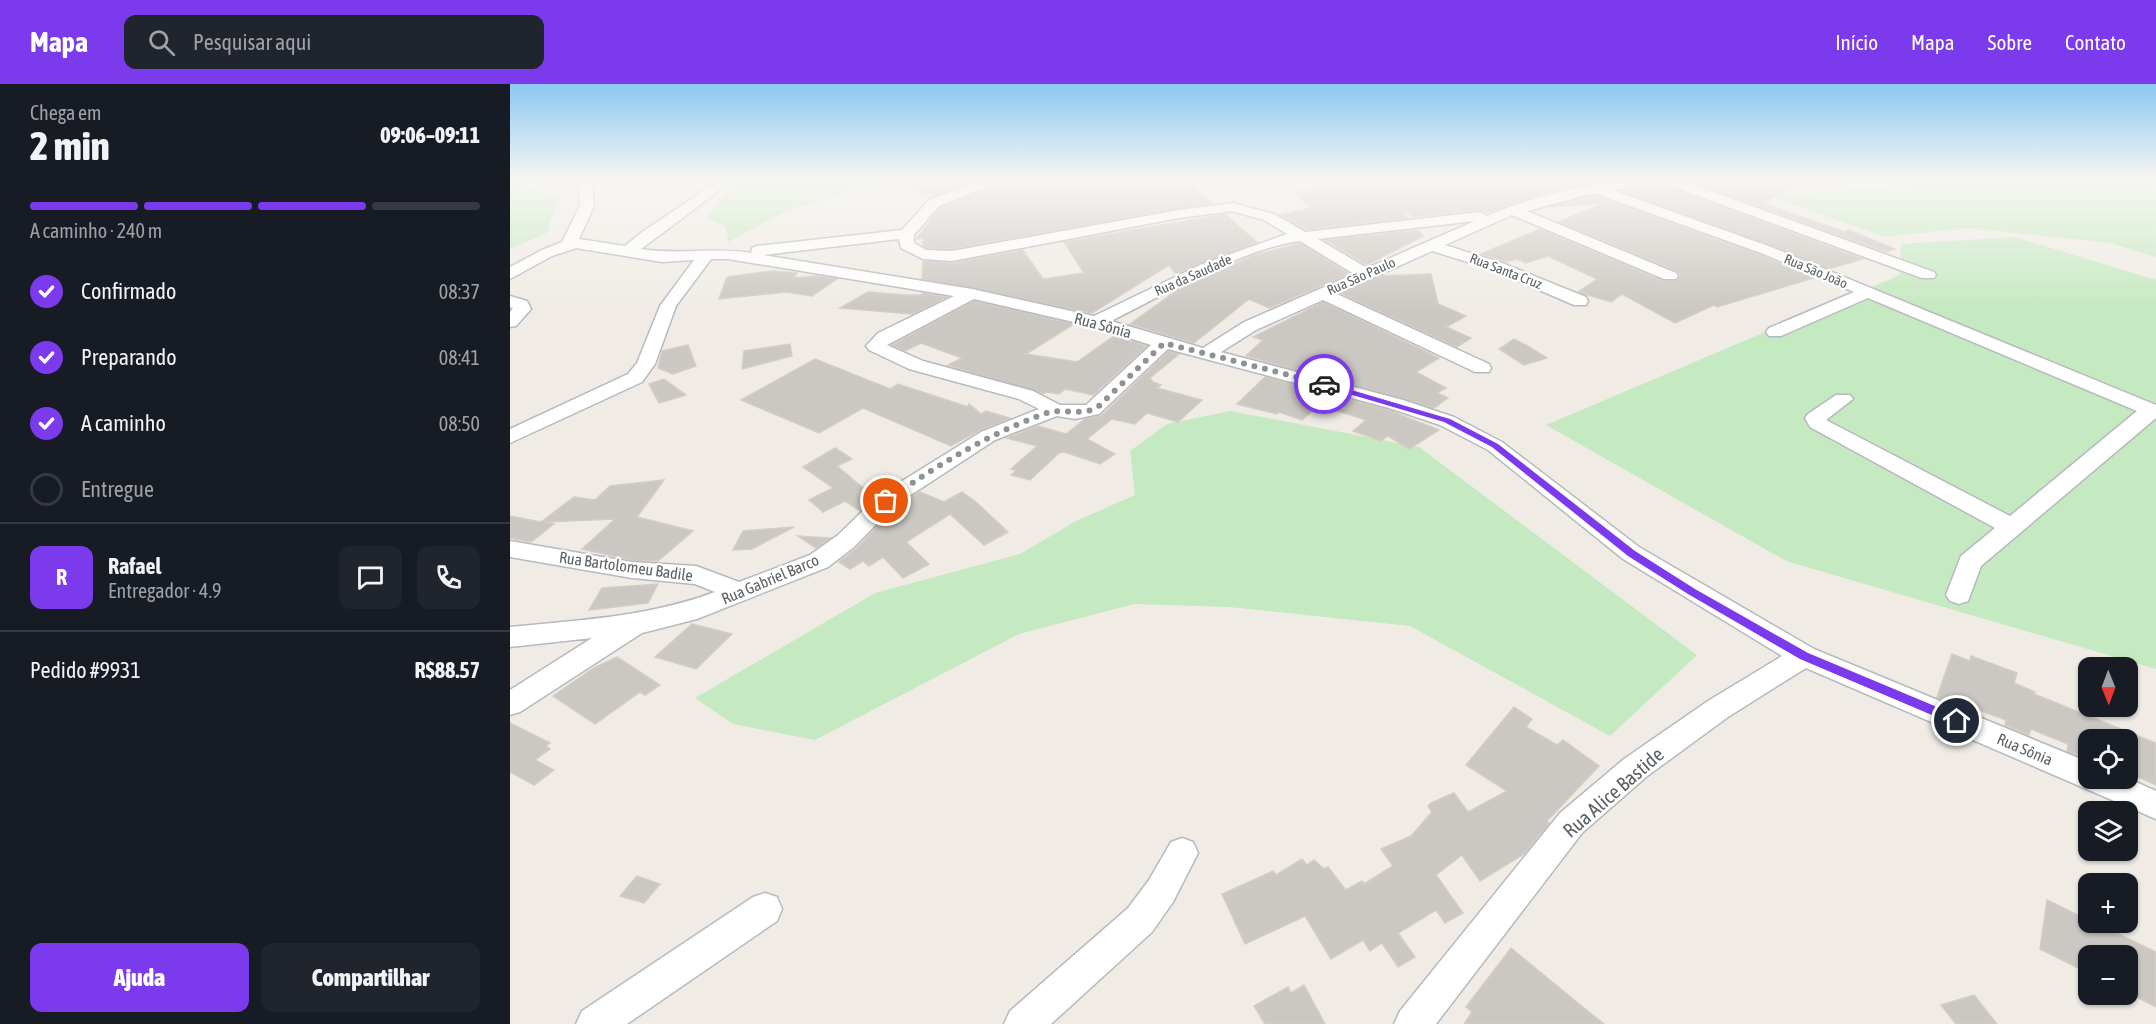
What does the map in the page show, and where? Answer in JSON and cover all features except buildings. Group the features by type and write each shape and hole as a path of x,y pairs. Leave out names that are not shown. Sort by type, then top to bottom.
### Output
{"street":[{"path":"510,274 547,252 569,244 579,222"},
{"path":"627,253 641,239 665,222"},
{"path":"918,222 907,234 906,245 916,253 952,256 1135,222"},
{"path":"1275,222 1366,274"},
{"name":"Rua da Saudade","path":"1096,322 1129,304 1237,255 1299,235 1419,222"},
{"name":"Rua São Paulo","path":"1207,353 1250,326 1486,222"},
{"path":"1535,222 1670,276"},
{"name":"Rua São João","path":"1689,222 1766,249 2153,411"},
{"path":"1782,222 1928,275"},
{"path":"728,254 907,234"},
{"name":"Rua Sônia","path":"569,244 580,243 627,253 662,257 705,257 728,254 972,294 1096,322 1164,343 1396,404 1447,421 1495,446 1631,553 1804,656 2078,772"},
{"name":"Rua Santa Cruz","path":"1430,245 1496,266 1580,301"},
{"path":"510,437 635,378 646,364 668,306 705,257"},
{"path":"1322,293 1482,368"},
{"path":"1775,333 1867,293"},
{"path":"972,294 884,337 875,346 916,365 1026,395 1055,410"},
{"path":"510,301 521,305 522,309 510,322"},
{"name":"Rua Gabriel Barco","path":"510,704 634,625 688,612 819,561 846,541 886,501 988,436 1055,410 1084,412 1098,407 1164,343"},
{"path":"1843,399 1815,418 1817,423 2011,528"},
{"path":"1959,595 1970,562 2153,411"},
{"name":"Rua Bartolomeu Badile","path":"510,549 632,570 696,575 715,580 740,593"},
{"path":"510,637 634,625"},
{"name":"Rua Alice Bastide","path":"1413,1024 1571,823 1635,768 1718,709 1804,656"},
{"path":"2119,789 2156,805"},
{"path":"1023,1024 1140,920 1161,891 1182,853"},
{"path":"595,1024 765,909"}],"green space":[{"path":"510,222 551,222 547,233 510,249"},
{"path":"715,222 766,222 728,242 726,228"},
{"path":"1842,222 2156,222 2156,257 2109,243 1968,228 1885,237"},
{"path":"2015,237 2156,280 2156,669 2138,664 2138,657 2115,657 1786,561 1546,425 1900,275 1901,244"},
{"path":"1230,411 1419,447 1697,655 1610,736 1410,626 1229,607 1134,604 1019,634 815,740 733,724 695,698 875,593 1020,554 1076,521 1135,495 1130,451 1167,424"}],"way so far":[{"path":"886,501 963,451 1001,430 1055,410 1075,413 1098,407 1164,343 1324,384"}],"route":[{"path":"1324,384 1447,421 1495,446 1539,478 1631,553 1691,591 1804,656 1957,721"}]}
